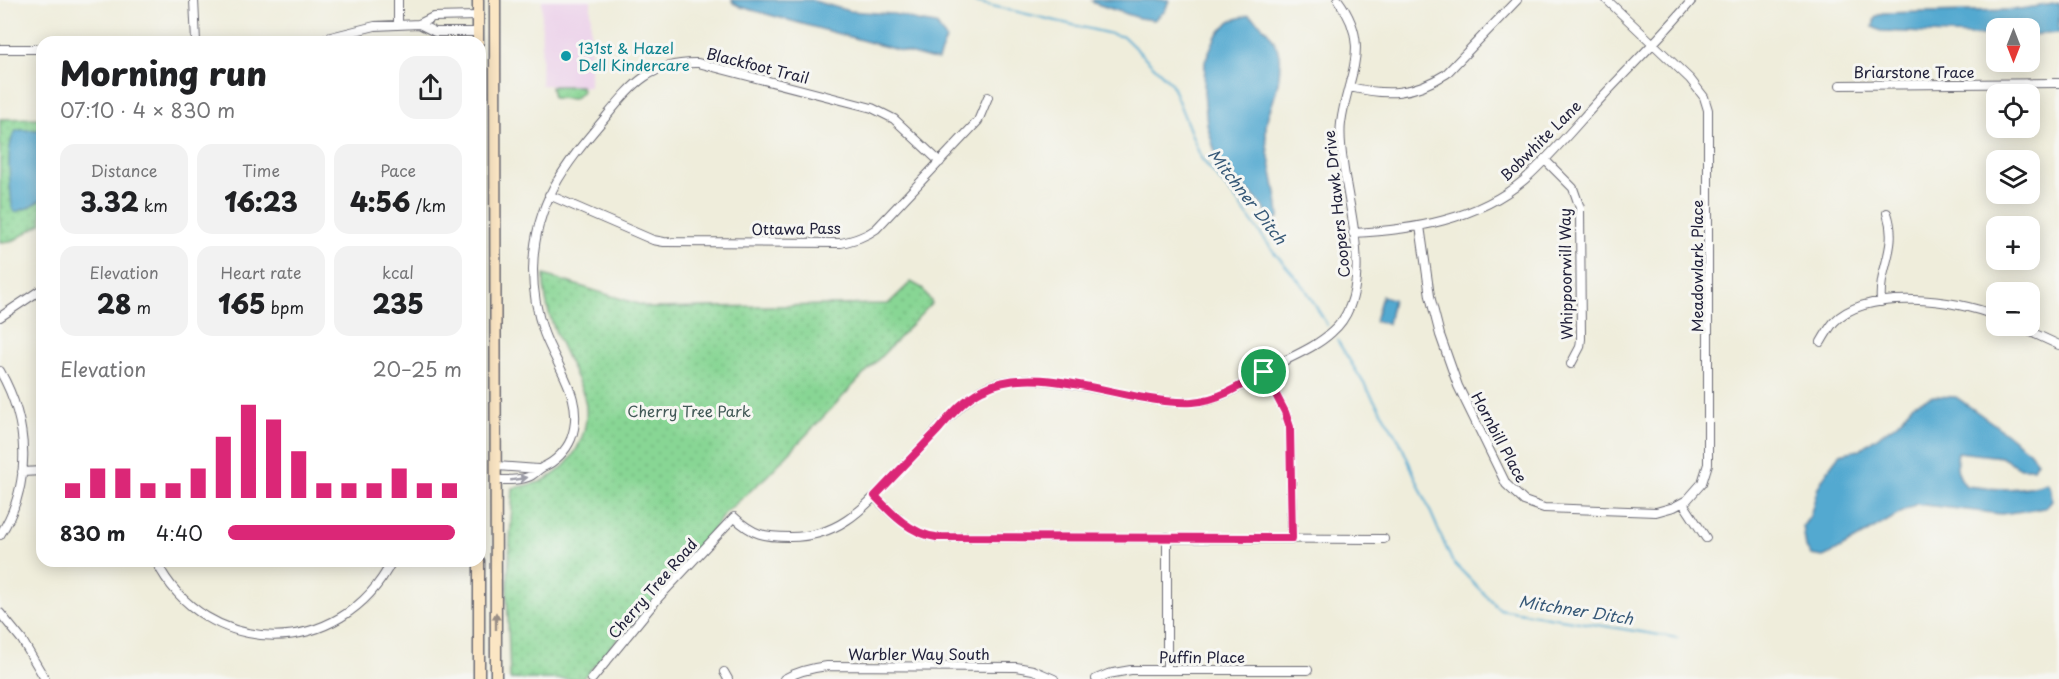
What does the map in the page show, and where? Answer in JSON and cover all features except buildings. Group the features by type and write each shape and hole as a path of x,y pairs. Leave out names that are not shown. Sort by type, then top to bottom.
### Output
{"main road":[{"path":"478,0 478,36"},
{"path":"495,0 496,679"},
{"path":"479,567 479,679"}],"street":[{"path":"195,0 196,36"},
{"path":"398,0 398,24"},
{"path":"1350,87 1387,94 1410,90 1435,81 1446,74 1517,0"},
{"name":"Meadowlark Place","path":"1607,0 1698,88 1704,97 1709,123 1708,464 1702,483 1683,503"},
{"name":"Bobwhite Lane","path":"1353,233 1420,226 1449,220 1494,201 1525,179 1675,21 1692,0"},
{"name":"Coopers Hawk Drive","path":"734,517 745,528 769,537 809,536 824,532 852,518 962,404 984,388 995,384 1016,379 1042,380 1165,402 1193,402 1229,392 1317,344 1334,332 1346,317 1357,283 1357,263 1340,130 1357,53 1356,38 1349,17 1340,1"},
{"path":"334,36 364,28 419,24 434,17 478,16"},
{"path":"419,24 435,32 469,36"},
{"path":"0,49 36,49"},
{"name":"Blackfoot Trail","path":"496,480 529,477 538,469 551,463 569,444 576,421 574,399 544,331 534,285 535,244 540,218 561,172 635,82 659,68 685,63 712,66 884,113 894,119 940,162"},
{"name":"Briarstone Trace","path":"1840,85 2059,83"},
{"name":"Ottawa Pass","path":"549,195 653,240 664,242 841,243 861,238 875,229 978,121 988,97"},
{"name":"Whippoorwill Way","path":"1544,159 1573,188 1580,208 1581,339 1580,347 1571,364"},
{"path":"1881,302 1881,286 1892,238 1887,213"},
{"name":"Hornbill Place","path":"1420,226 1430,296 1440,335 1458,386 1510,489 1524,501 1551,509 1656,512 1683,503"},
{"path":"0,317 36,293"},
{"path":"1821,342 1834,322 1842,315 1881,302 1908,300 1940,302 1986,312"},
{"path":"2040,336 2059,345"},
{"path":"0,371 11,392 20,418 24,450 22,472 12,513 0,535"},
{"path":"1264,372 1285,412 1290,427 1292,538"},
{"path":"497,466 538,469"},
{"path":"22,472 36,471"},
{"path":"875,496 909,527 927,536 958,538 1384,538"},
{"path":"1683,503 1706,538"},
{"name":"Cherry Tree Road","path":"592,679 659,597 734,517"},
{"path":"1167,537 1167,670"},
{"path":"159,567 179,596 207,618 236,630 271,636 304,633 340,618 355,608 372,591 388,567"},
{"path":"0,613 22,640 45,679"},
{"name":"Warbler Way South","path":"784,679 796,672 828,666 1016,667 1033,670 1054,679"},
{"name":"Puffin Place","path":"1096,679 1108,674 1131,670 1308,670"}],"shaded area":[{"path":"542,0 591,0 590,87 541,85"}],"green space":[{"path":"581,86 582,91 574,99 553,98 551,87"},
{"path":"36,118 36,227 13,241 0,242 0,119"},
{"name":"Cherry Tree Park","path":"544,275 651,308 888,304 911,282 922,288 932,303 767,476 724,514 700,548 582,679 510,679 507,593 513,488 540,482 562,468 578,447 586,422 584,396 548,311"}],"water":[{"path":"732,0 811,0 849,11 904,16 936,24 946,39 938,60 930,59 741,7"},
{"path":"1091,0 1169,0 1165,11 1154,20 1139,18"},
{"path":"2059,3 2059,33 2040,34 2040,18 1986,18 1986,36 1881,31 1873,27 1875,17 1882,13 2013,10"},
{"path":"1249,15 1273,39 1279,57 1279,79 1266,128 1279,218 1272,219 1254,196 1218,163 1207,124 1204,92 1205,61 1216,36 1230,21"},
{"path":"36,130 36,203 15,212 12,208 9,156 12,137 16,131"},
{"path":"1382,296 1393,299 1388,324 1375,321"},
{"path":"1933,396 1956,397 2029,451 2037,461 2033,468 2020,468 2001,457 1958,452 1957,470 1966,486 1997,489 2027,487 2047,482 2051,489 2052,500 2045,508 2001,514 1916,504 1836,551 1823,557 1811,555 1806,548 1803,526 1810,516 1818,487 1830,467 1840,454 1858,450 1899,422 1913,404"}],"waterway":[{"name":"Mitchner Ditch","path":"967,0 1124,37 1171,83 1201,158 1305,288 1327,325"},
{"name":"Mitchner Ditch","path":"1337,340 1400,442 1452,561 1499,609 1678,638"}],"place":[{"name":"131st & Hazel Dell Kindercare","path":"566,56"}],"route":[{"path":"1264,372 1285,412 1290,427 1292,538 936,537 927,536 909,527 875,496 962,404 984,388 1004,381 1042,380 1165,402 1193,402 1229,392 1264,372"}]}
